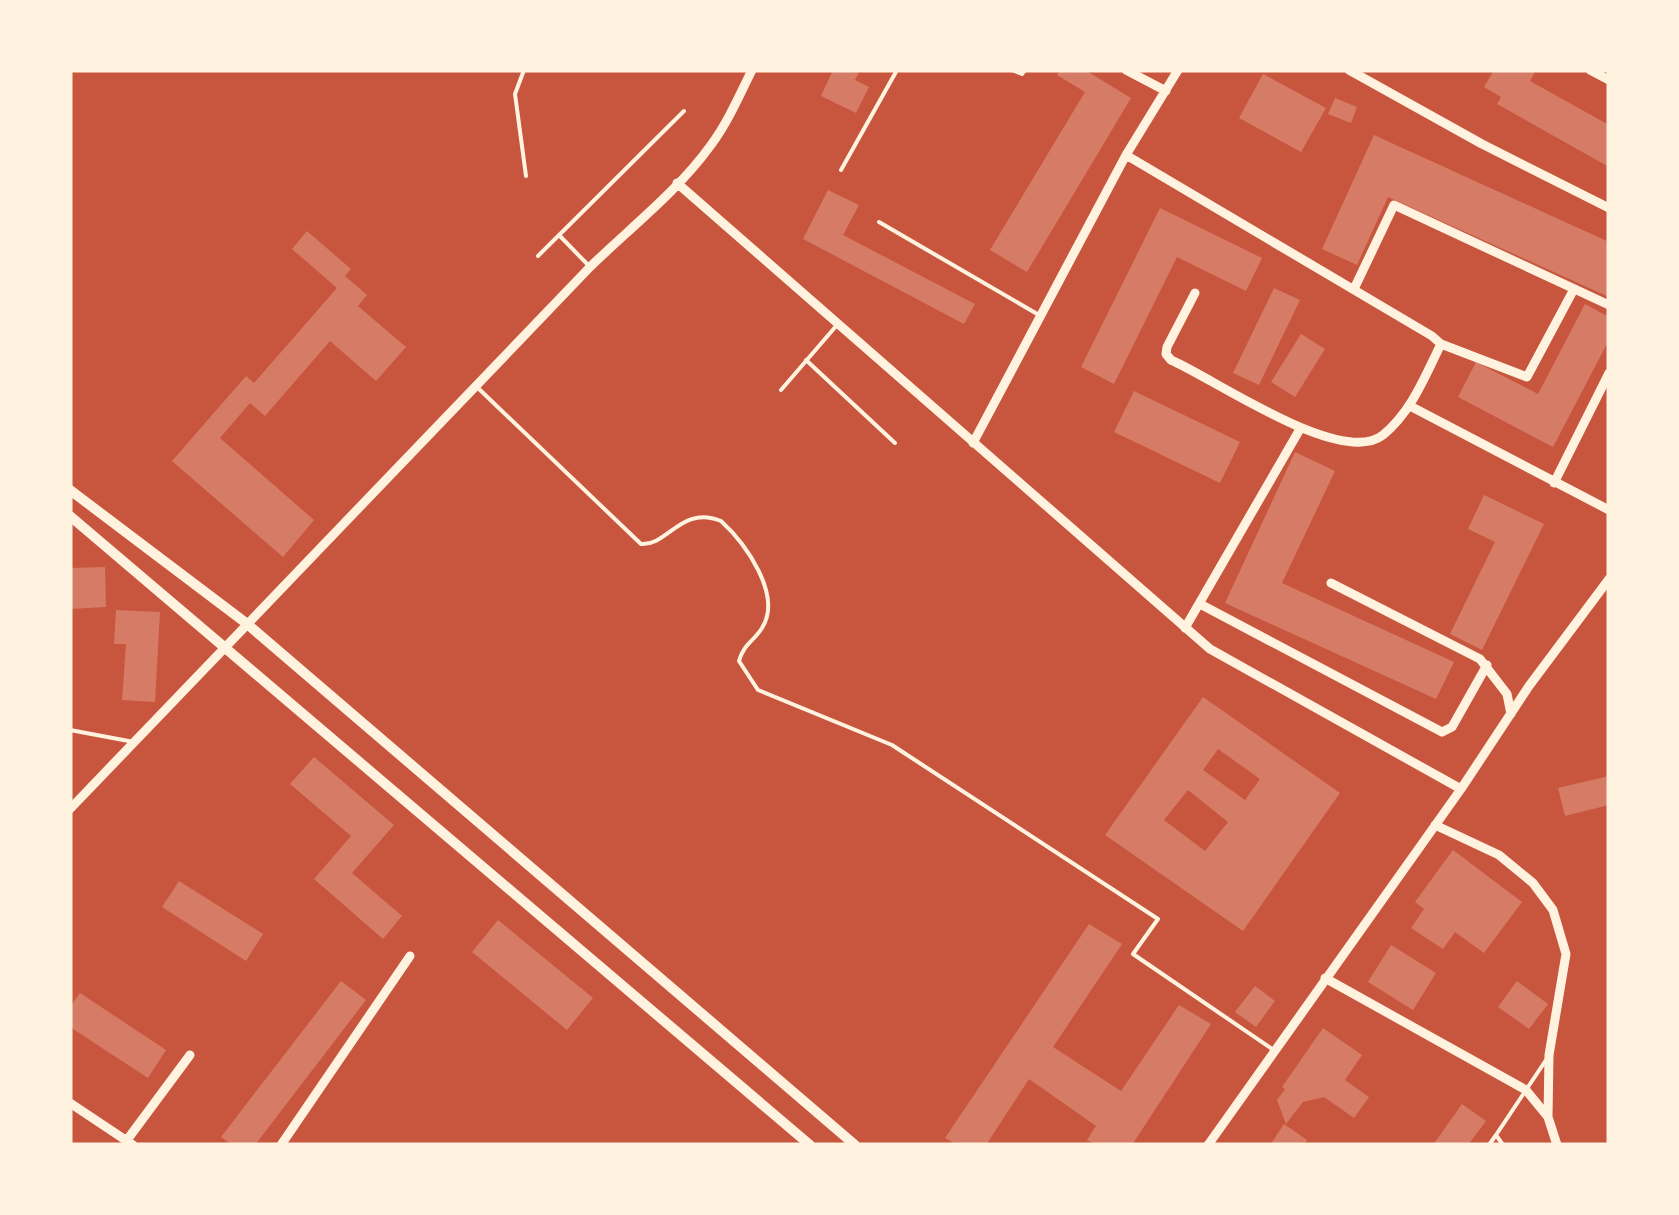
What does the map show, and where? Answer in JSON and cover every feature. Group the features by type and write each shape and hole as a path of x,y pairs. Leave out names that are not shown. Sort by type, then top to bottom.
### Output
{"street":[{"path":"70,810 246,622 590,267 677,183 728,120 752,70"},
{"path":"1126,70 1166,91"},
{"path":"973,442 1126,154 1178,70"},
{"path":"1348,70 1609,208"},
{"path":"1590,70 1609,80"},
{"path":"1126,154 1441,344 1527,377 1574,289"},
{"path":"677,183 1210,649 1460,789"},
{"path":"1354,289 1394,205 1609,305"},
{"path":"1194,293 1166,354 1300,429 1353,443 1380,438 1410,406 1441,344"},
{"path":"1554,483 1609,373"},
{"path":"1410,406 1609,510"},
{"path":"1185,628 1300,429"},
{"path":"70,490 246,622 855,1145"},
{"path":"70,516 810,1145"},
{"path":"1208,1145 1609,579"},
{"path":"1331,583 1467,651 1487,665 1507,694 1511,714"},
{"path":"1200,604 1442,732 1452,727 1487,665"},
{"path":"1436,825 1499,855 1534,883 1553,910 1566,954 1549,1056 1548,1117 1557,1145"},
{"path":"281,1145 410,956"},
{"path":"1325,978 1526,1090 1548,1117"},
{"path":"70,1103 130,1143 190,1055"}],"lane":[{"path":"524,70 515,94 526,176"},
{"path":"841,170 897,70"},
{"path":"1012,70 1022,74 1025,70"},
{"path":"538,256 684,111"},
{"path":"879,222 1041,316"},
{"path":"559,235 590,267"},
{"path":"781,390 839,322"},
{"path":"806,360 895,443"},
{"path":"475,386 641,544 647,546 672,528 701,517 712,517 729,528 747,552 768,598 762,628 742,649 739,661 758,690 892,746 1158,919 1133,954 1274,1051"},
{"path":"70,730 134,742"},
{"path":"1490,1145 1549,1056"},
{"path":"1496,1135 1503,1145"}],"building":[{"path":"833,70 860,70 855,80 869,87 856,113 821,96"},
{"path":"1060,70 1085,70 1131,98 1027,272 990,250 1085,92 1057,75"},
{"path":"1494,70 1536,70 1530,81 1609,125 1609,167 1497,104 1501,97 1484,87"},
{"path":"1263,74 1326,108 1301,152 1239,118"},
{"path":"1335,98 1357,107 1351,123 1328,114"},
{"path":"1374,135 1609,242 1609,297 1388,197 1357,265 1322,249"},
{"path":"828,190 859,205 843,235 975,304 964,324 803,239"},
{"path":"1160,208 1262,258 1246,291 1177,257 1114,384 1081,367"},
{"path":"307,231 351,269 345,276 367,295 358,306 406,347 376,381 330,341 265,416 250,403 220,438 314,520 283,557 172,461 246,376 254,383 337,288 292,249"},
{"path":"1274,288 1300,300 1259,385 1233,373"},
{"path":"1585,304 1609,317 1609,340 1553,447 1458,397 1476,362 1538,394"},
{"path":"1301,334 1325,349 1295,397 1271,382"},
{"path":"1134,391 1240,442 1220,483 1114,432"},
{"path":"1295,452 1335,471 1282,583 1454,662 1436,699 1225,603"},
{"path":"1484,495 1544,524 1482,650 1450,634 1495,542 1468,529"},
{"path":"105,567 106,607 70,609 70,568"},
{"path":"116,610 160,612 155,702 122,700 126,644 114,644"},
{"path":"1203,697 1340,793 1243,931 1105,835","holes":["1218,749 1260,779 1245,800 1203,770","1188,790 1228,822 1205,851 1164,820"]},
{"path":"314,757 394,825 352,873 402,916 383,939 314,879 351,836 290,784"},
{"path":"1609,776 1609,805 1565,816 1558,788"},
{"path":"1453,850 1522,902 1484,953 1455,932 1443,949 1411,928 1424,909 1415,902"},
{"path":"179,881 263,934 246,961 162,907"},
{"path":"498,920 593,998 567,1030 472,952"},
{"path":"1089,924 1122,944 1053,1047 1121,1091 1179,1005 1211,1024 1132,1145 1096,1145 1087,1140 1096,1126 1029,1079 986,1145 957,1145 945,1138"},
{"path":"1391,945 1436,973 1413,1010 1368,982"},
{"path":"341,981 366,1000 255,1145 232,1145 221,1137"},
{"path":"1517,981 1548,1004 1529,1029 1498,1007"},
{"path":"1255,986 1275,1001 1256,1027 1235,1012"},
{"path":"80,993 166,1050 148,1078 70,1027 70,1007"},
{"path":"1323,1028 1362,1055 1345,1080 1369,1097 1354,1118 1324,1097 1303,1102 1286,1124 1277,1100 1285,1089 1282,1087"},
{"path":"1462,1104 1486,1121 1468,1145 1433,1145"},
{"path":"1284,1124 1307,1140 1304,1145 1270,1145"}]}
